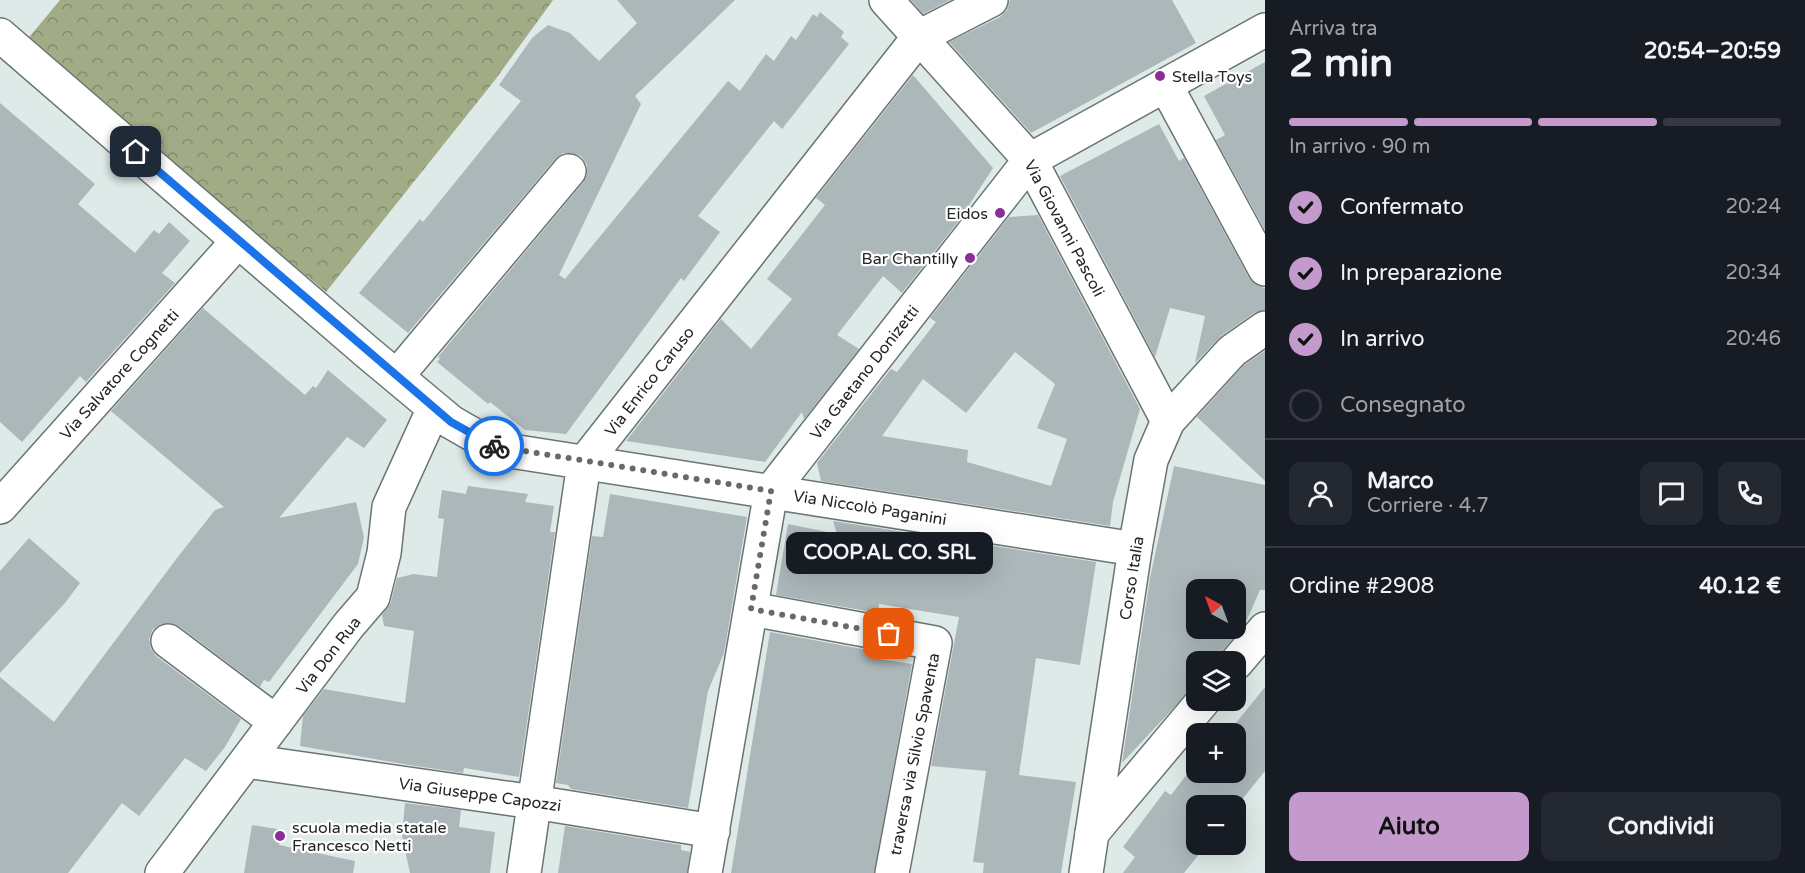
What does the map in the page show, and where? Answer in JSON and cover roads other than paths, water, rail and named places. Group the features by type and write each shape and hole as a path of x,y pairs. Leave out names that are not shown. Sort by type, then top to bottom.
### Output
{"street":[{"name":"Via Giovanni Pascoli","path":"886,0 1030,160 1168,421"},
{"name":"Via Enrico Caruso","path":"524,873 584,463 919,37 991,0"},
{"name":"Via Gaetano Donizetti","path":"705,873 771,491 1030,160 1166,87 1265,30"},
{"name":"Via Niccolò Paganini","path":"0,34 434,408 451,422 498,449 1135,549"},
{"path":"1166,87 1265,269"},
{"path":"397,376 569,171"},
{"name":"Via Salvatore Cognetti","path":"0,507 238,241"},
{"name":"Corso Italia","path":"1086,873 1135,549 1151,460 1168,421 1232,351 1265,328"},
{"name":"Via Don Rua","path":"162,873 373,597 384,554 389,507 434,408"},
{"name":"traversa via Silvio Spaventa","path":"751,609 935,643 892,873"},
{"path":"1246,651 1265,629"},
{"path":"168,640 276,722"},
{"path":"1092,833 1195,711"},
{"name":"Via Giuseppe Capozzi","path":"247,761 534,802 713,831"}],"place":[{"name":"Stella Toys","path":"1160,76"},
{"name":"Eidos","path":"1000,213"},
{"name":"Bar Chantilly","path":"970,258"},
{"name":"COOP.AL CO. SRL","path":"889,634"},
{"name":"scuola media statale Francesco Netti","path":"280,836"}]}
